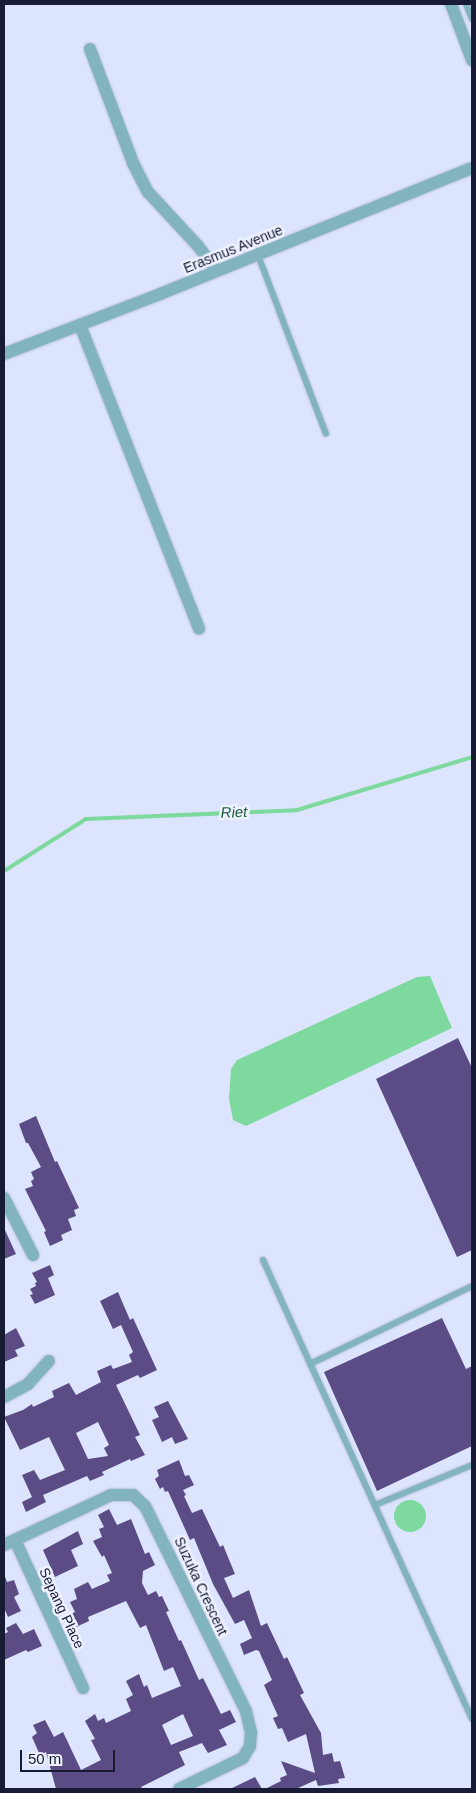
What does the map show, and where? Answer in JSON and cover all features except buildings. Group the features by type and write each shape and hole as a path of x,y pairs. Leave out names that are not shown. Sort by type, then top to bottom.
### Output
{"street":[{"path":"452,4 472,60"},
{"path":"90,49 133,162 148,192 198,246 217,272"},
{"name":"Erasmus Avenue","path":"4,354 217,272 472,168"},
{"path":"80,325 198,629"},
{"path":"4,1198 33,1255"},
{"path":"4,1397 28,1384 49,1361"},
{"name":"Suzuka Crescent","path":"9,1543 111,1495 133,1495 145,1506 246,1711 251,1732 248,1752 243,1758 179,1789"},
{"name":"Sepang Place","path":"9,1543 83,1688"}],"lane":[{"path":"466,4 472,19"},
{"path":"258,255 326,434"},
{"path":"263,1260 472,1718"},
{"path":"310,1364 472,1286"},
{"path":"375,1505 472,1465"}],"shaded area":[{"path":"430,976 452,1028 246,1126 233,1120 229,1099 231,1069 237,1060 417,977"},
{"path":"410,1500 416,1501 421,1505 425,1510 425,1522 421,1527 416,1531 410,1532 404,1531 399,1527 395,1522 394,1516 395,1510 399,1505 404,1501"}],"waterway":[{"name":"Riet","path":"4,871 86,819 297,810 472,757"}]}
